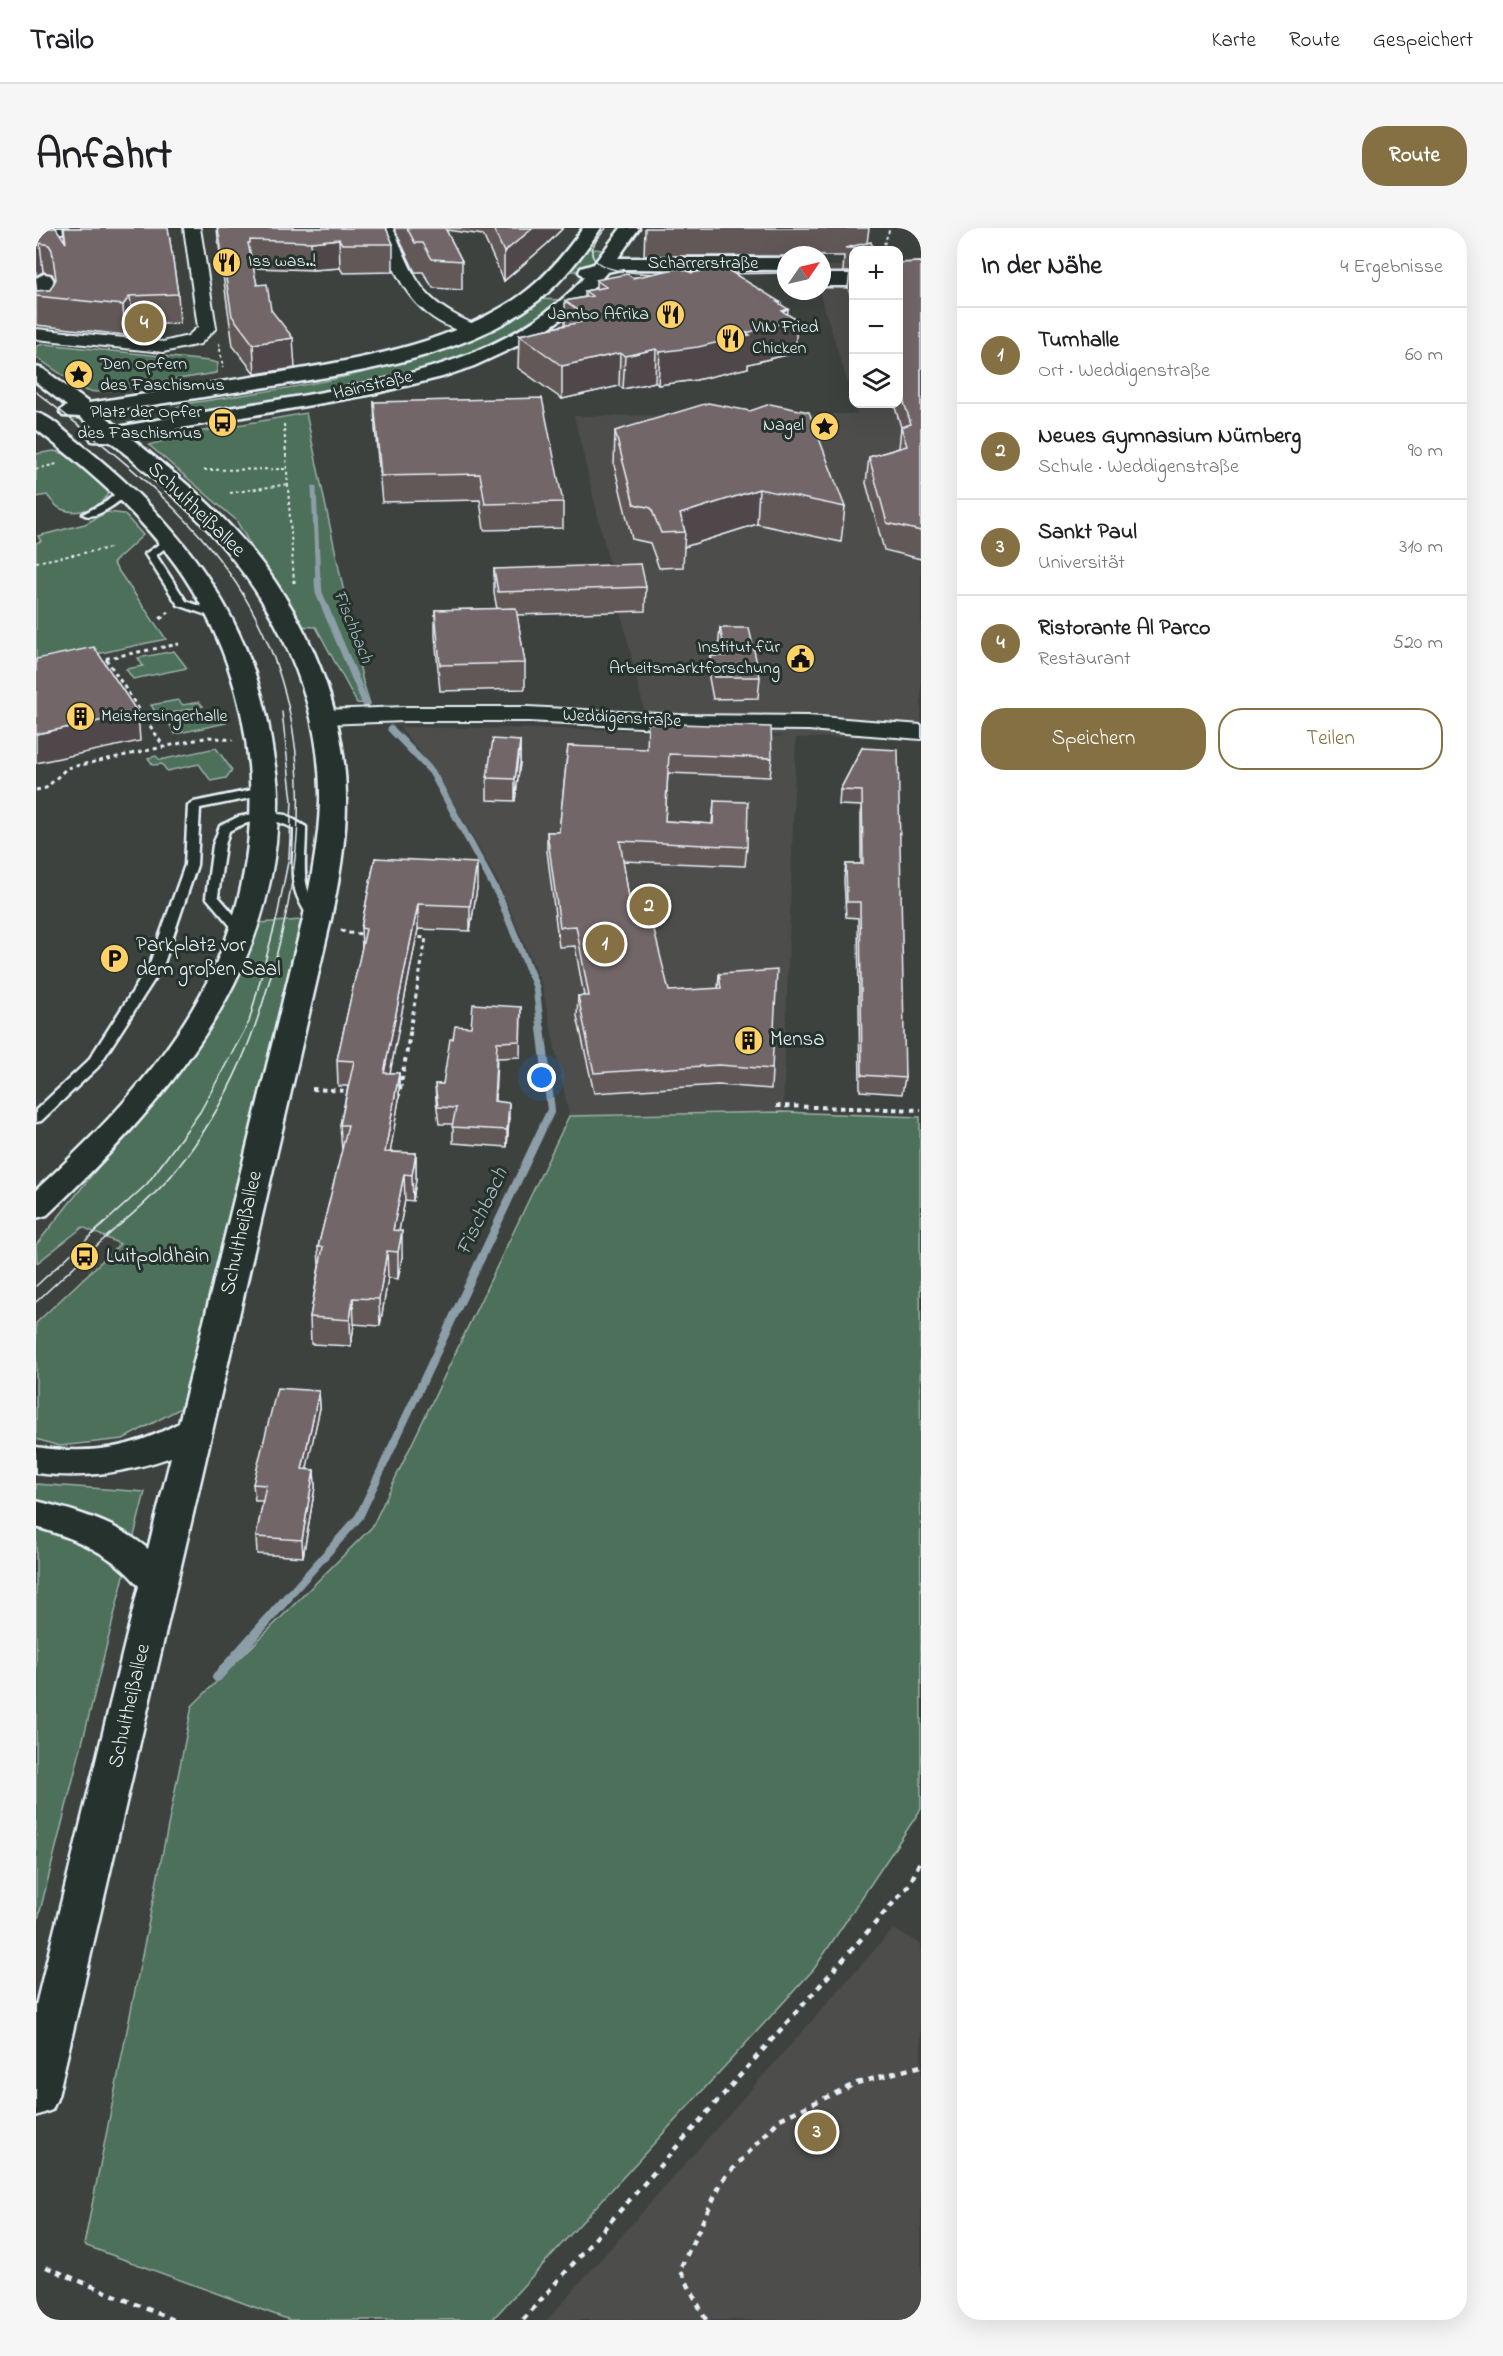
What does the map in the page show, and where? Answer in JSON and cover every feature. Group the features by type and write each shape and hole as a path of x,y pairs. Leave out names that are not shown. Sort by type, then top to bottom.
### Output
{"main road":[{"name":"Hainstraße","path":"36,418 369,361 428,346 472,330 514,309 544,286 569,260 592,228"},
{"name":"Hainstraße","path":"36,446 355,391 450,367 521,337 555,316 609,264 630,228"},
{"name":"Scharrerstraße","path":"544,286 609,264 777,264"},
{"path":"831,264 849,264"},
{"name":"Scharrerstraße","path":"640,282 777,280"},
{"path":"831,280 849,280"},
{"path":"576,298 613,286"},
{"name":"Schultheißallee","path":"36,373 113,433 197,505 249,562 278,607 296,644 323,717 331,763 333,807 330,847 332,926 197,1429 36,2096"},
{"path":"179,394 168,408 170,413 192,420"},
{"name":"Schultheißallee","path":"36,418 124,492 168,540 203,588 219,616 244,675 252,702 260,739 266,803 258,884 236,956 207,1012 165,1073 96,1152 36,1208"},
{"path":"36,1460 59,1463 126,1458 162,1449 197,1429"},
{"path":"36,1514 110,1539 148,1569 159,1584"}],"street":[{"path":"36,233 60,228"},
{"path":"36,334 163,347 194,340 207,328 192,228"},
{"path":"385,228 413,292 439,315 472,330"},
{"path":"39,322 48,307 44,279"},
{"name":"Weddigenstraße","path":"323,717 518,714 678,722 808,723 921,732"}],"lane":[{"path":"88,514 110,504 124,492"},
{"path":"36,1118 93,1064 156,966 191,865 194,806 266,803 300,827 301,847 297,881 306,906 332,926"},
{"path":"244,933 212,897 219,846 224,829 266,803"}],"path":[{"path":"882,228 890,228 883,246"},
{"path":"207,328 221,346 224,374"},
{"path":"282,420 286,426 295,587"},
{"path":"204,470 288,469"},
{"path":"230,493 289,484"},
{"path":"36,562 110,548"},
{"path":"94,661 179,644"},
{"path":"106,659 164,747"},
{"path":"36,790 46,788 67,768 209,737 240,740"},
{"path":"332,926 369,934"},
{"path":"388,1094 399,1095 426,938 403,936"},
{"path":"312,1089 355,1092"},
{"path":"776,1106 921,1110"},
{"path":"523,2320 910,1884 921,1859"},
{"path":"706,2320 680,2269 722,2181 780,2120 857,2083 921,2066"},
{"path":"45,2267 174,2320"}],"shaded area":[{"path":"849,265 849,387 822,300 831,300 831,266"},
{"path":"921,265 921,736 796,738 783,1112 569,1116 542,985 498,882 438,776 400,727 633,730 788,737 645,714 574,416 857,414 856,408 903,408 903,374"},
{"path":"893,1929 921,1944 921,2320 547,2320"}],"green space":[{"path":"584,248 604,250 590,268 564,273"},
{"path":"537,299 562,300 525,327 482,349 436,367 387,380 287,400 193,416 176,412 177,407 185,404 322,382 403,361"},
{"name":"Platz der Opfer des Faschismus","path":"45,344 218,363 216,373 97,392 86,391 36,357 36,346"},
{"path":"306,413 363,682 370,704 357,703 316,627 297,626 236,520 149,445 187,434"},
{"path":"54,451 70,455 108,487 109,493 100,503 75,512 59,508 47,495 36,497 36,454"},
{"path":"107,512 124,514 143,535 113,563 166,639 36,667 36,543 41,541 38,536 85,524"},
{"path":"174,651 187,668 133,679 126,669 143,666 138,658"},
{"path":"178,700 183,705 199,702 203,706 158,716 151,705"},
{"path":"220,715 226,723 175,734 170,725"},
{"path":"216,748 232,770 226,778 211,781 199,764 167,771 162,764 153,765 148,758 156,756 160,760"},
{"path":"301,920 181,1408 123,1439 59,1446 36,1439 36,1323 120,1244 83,1227 37,1263 36,1245 206,1032 259,923"},
{"path":"783,1112 920,1117 921,1809 814,1969 492,2320 290,2320 84,2245 192,1706 372,1527 569,1116"},
{"path":"36,1484 145,1492 36,1927"}],"building":[{"path":"36,228 56,228 66,243 64,228 168,228 178,294 130,296 123,305 36,296 36,291 50,290 56,279 52,250 49,245 40,243 36,246"},
{"path":"218,228 386,228 393,244 342,244 339,239 311,242 250,240 248,243 257,285 267,284 271,310 293,338 253,344 232,316"},
{"path":"407,228 445,228 462,261 432,259 423,243 415,243"},
{"path":"493,228 533,228 504,252"},
{"path":"871,242 872,246 854,246"},
{"path":"921,262 921,531 887,523 869,457 907,446 901,427 911,424 903,399 903,263"},
{"path":"723,267 780,302 777,302 788,309 782,311 797,320 746,333 750,335 698,347 660,352 656,349 625,356 620,353 562,366 519,335 581,322 571,314 581,312 565,301 592,296 585,291 606,287 596,280 627,274 633,278 680,268 692,273"},
{"path":"542,398 563,502 485,504 480,474 381,476 374,402"},
{"path":"708,403 750,411 770,404 809,412 845,507 759,489 680,514 685,532 661,533 651,508 634,504 615,431"},
{"path":"641,564 646,587 498,592 494,569"},
{"path":"516,608 525,663 440,665 435,610"},
{"path":"720,628 749,628 760,677 715,677 711,656 726,656"},
{"path":"94,647 138,713 36,734 36,659"},
{"path":"648,723 771,727 772,758 669,754 665,821 713,824 714,801 748,802 747,847 620,841 633,923 652,922 669,991 721,988 719,974 777,970 772,1069 719,1065 594,1073 578,996 589,996 576,926 560,927 547,832 559,832 568,746 647,749"},
{"path":"493,739 520,741 515,779 487,778"},
{"path":"862,748 898,750 905,1078 862,1075 860,902 847,902 846,864 863,864 862,791 840,790"},
{"path":"375,858 477,863 470,906 418,904 384,1073 399,1073 385,1152 416,1153 412,1175 404,1174 393,1230 402,1231 398,1252 387,1251 379,1299 353,1298 350,1320 310,1317 323,1247 318,1247 348,1125 340,1125 354,1061 337,1060 366,929 361,928"},
{"path":"473,1004 521,1007 520,1041 497,1042 494,1101 509,1103 507,1130 452,1127 456,1108 438,1107 435,1084 443,1084 450,1039 453,1039 455,1026 471,1027"},
{"path":"277,1388 319,1391 302,1469 314,1470 302,1540 256,1537 266,1485 253,1484"}],"waterway":[{"name":"Fischbach","path":"314,488 318,582"},
{"name":"Fischbach","path":"318,580 319,593 366,704"},
{"name":"Fischbach","path":"391,729 432,772 499,896 536,987 541,1030"},
{"name":"Fischbach","path":"287,1598 359,1517 551,1110 541,1028"},
{"name":"Fischbach","path":"217,1677 288,1597"}],"tram line":[{"path":"606,228 593,246 592,253 595,260 612,269 666,274"},
{"path":"717,274 777,273"},
{"path":"831,273 849,273"},
{"path":"36,392 101,443 163,497 201,537 235,582 262,629 281,678 293,728 298,780 297,833 291,887 280,941 253,1033 228,1089 196,1143 176,1170 143,1205 36,1302"},
{"path":"36,1286 147,1184 200,1112 249,1022 277,917 289,857 292,801 282,712"}],"place":[{"name":"Iss was..!","path":"227,262"},
{"name":"Jambo Afrika","path":"670,315"},
{"name":"Ristorante Al Parco","path":"144,323"},
{"name":"VIN Fried Chicken","path":"731,338"},
{"name":"Den Opfern des Faschismus","path":"79,375"},
{"name":"Platz der Opfer des Faschismus","path":"223,423"},
{"name":"Nagel","path":"825,426"},
{"name":"Institut für Arbeitsmarktforschung","path":"801,658"},
{"name":"Meistersingerhalle","path":"80,717"},
{"name":"Neues Gymnasium Nürnberg","path":"649,906"},
{"name":"Turnhalle","path":"605,944"},
{"name":"Parkplatz vor dem großen Saal","path":"115,958"},
{"name":"Mensa","path":"749,1040"},
{"name":"Luitpoldhain","path":"85,1257"},
{"name":"Sankt Paul","path":"817,2132"}]}
